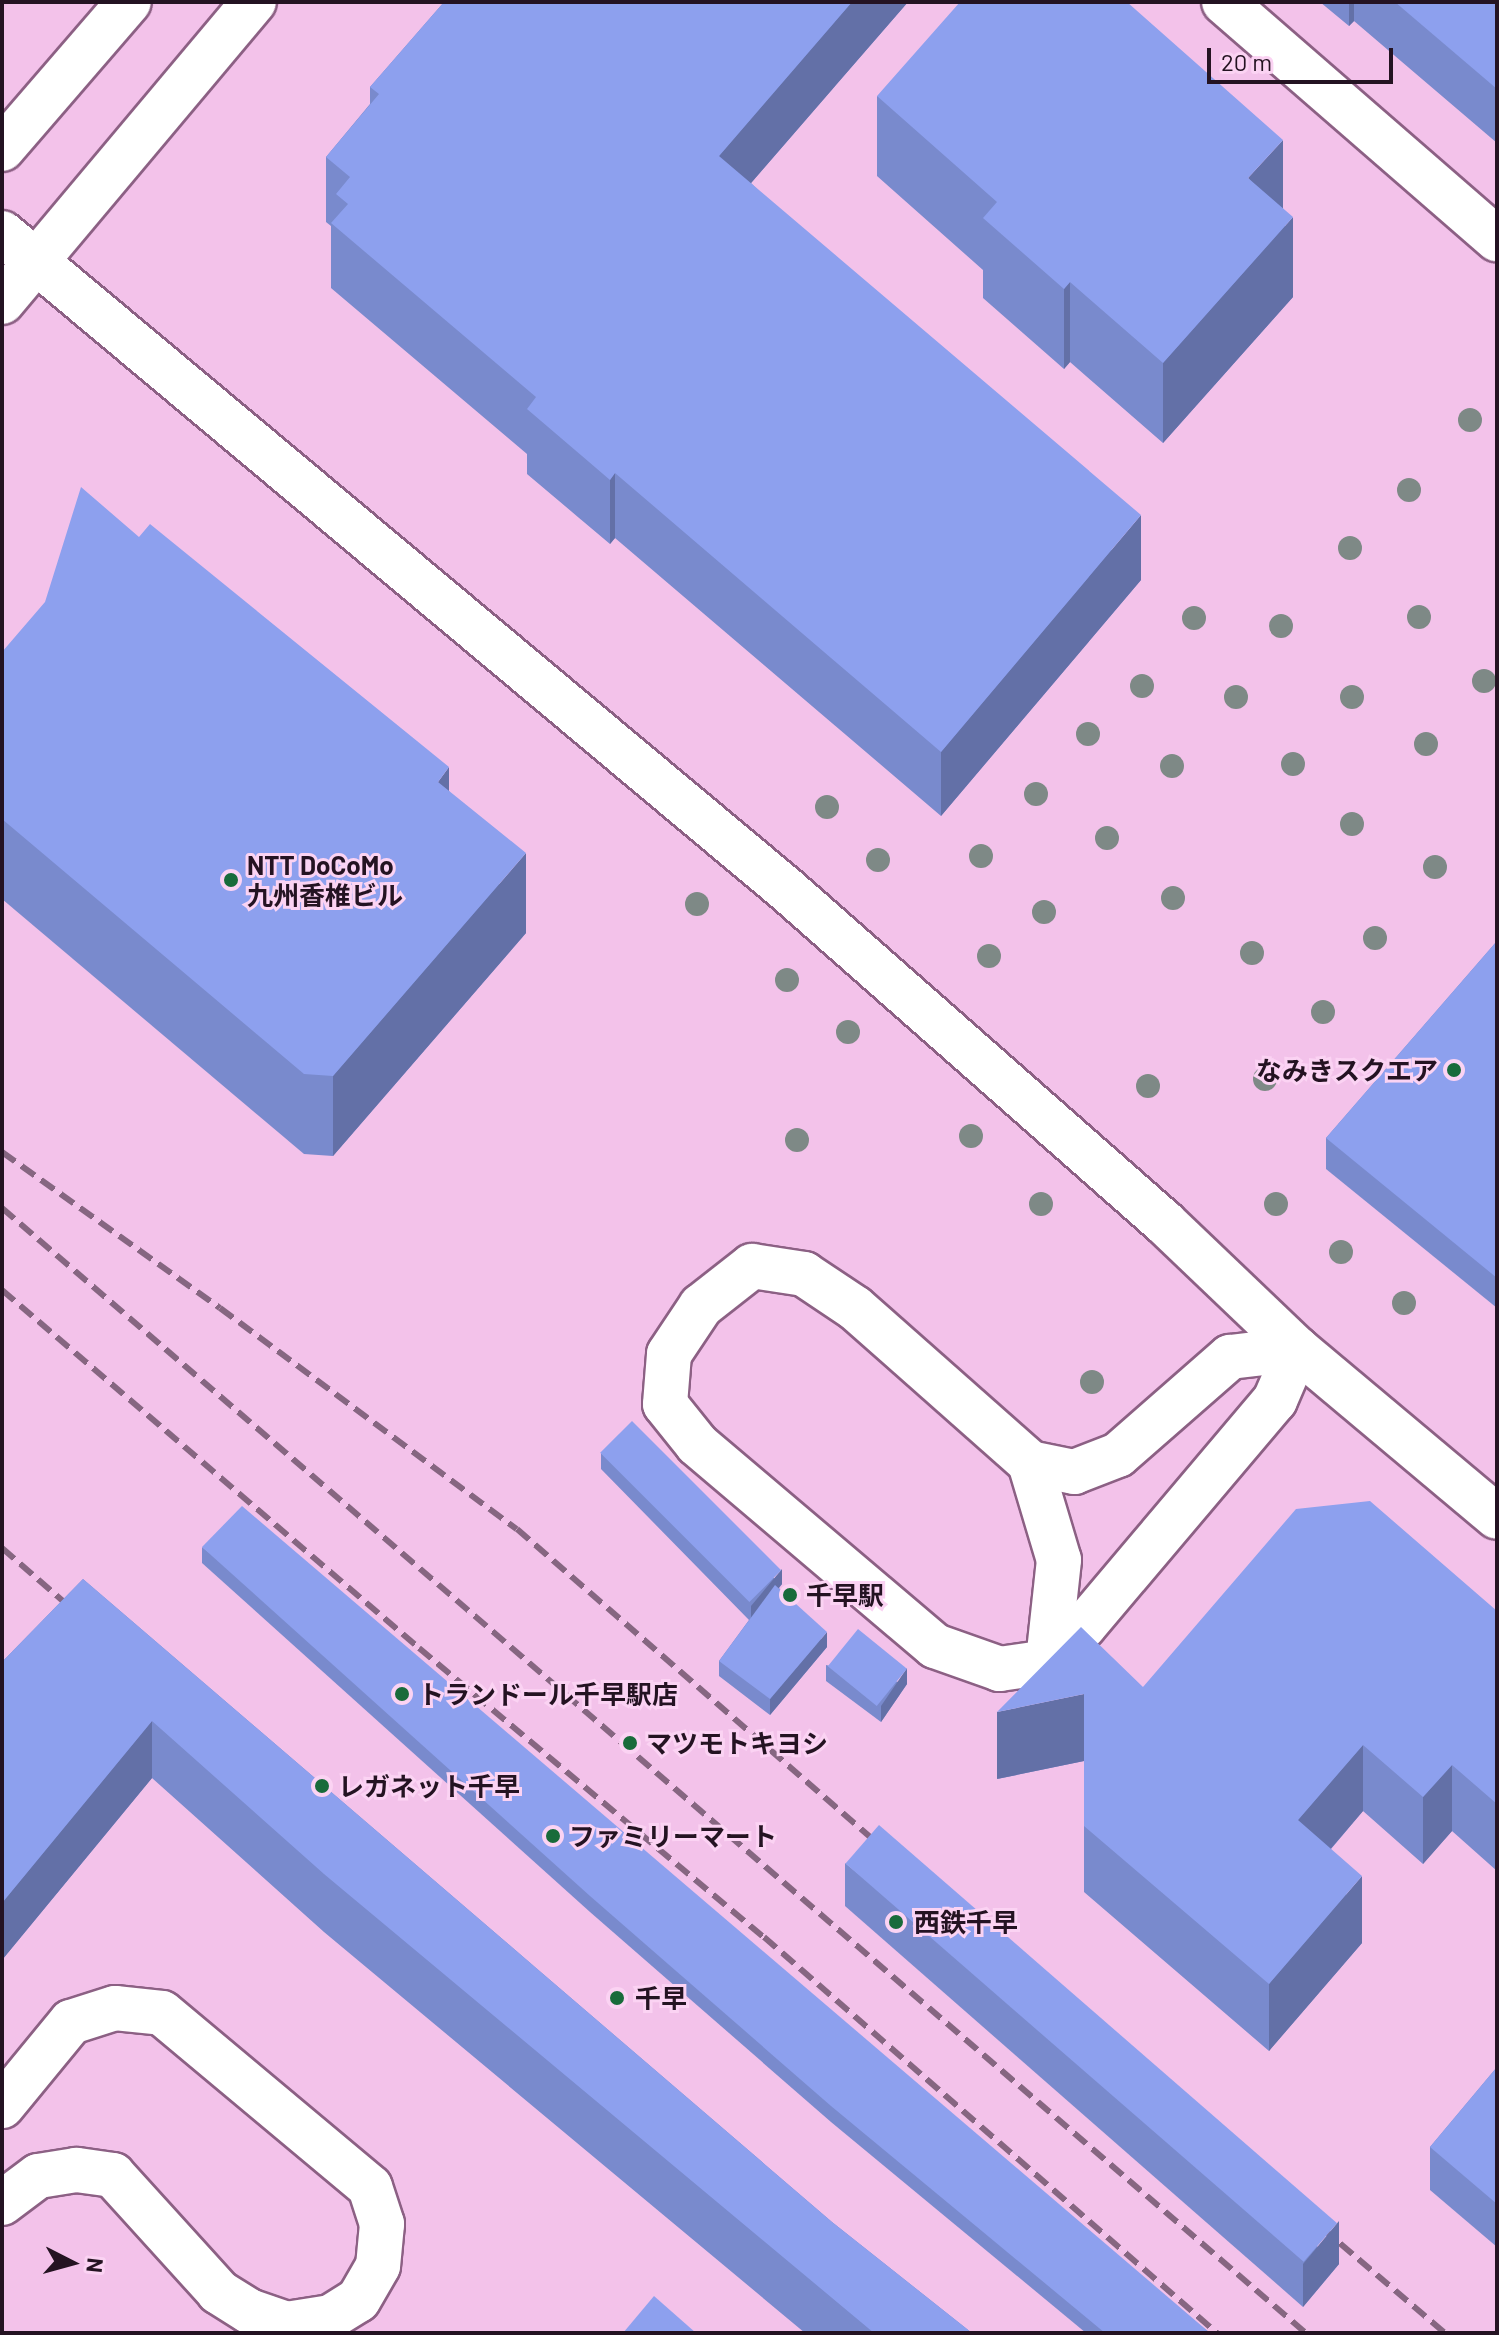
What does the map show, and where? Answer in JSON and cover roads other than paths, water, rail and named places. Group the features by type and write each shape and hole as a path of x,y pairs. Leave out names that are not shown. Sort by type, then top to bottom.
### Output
{"street":[{"path":"2,149 129,2"},
{"path":"2,302 254,2"},
{"path":"1224,2 1497,239"},
{"path":"2,233 786,889 1165,1223 1297,1349 1497,1517"},
{"path":"752,1266 804,1274 855,1308 1030,1463 1074,1472 1118,1455 1230,1357 1297,1349 1275,1400 1084,1626 1048,1662 1000,1669 935,1646 697,1444 665,1404 669,1354 701,1306 752,1266"},
{"path":"1030,1463 1059,1560 1048,1662"},
{"path":"2,2106 71,2022 115,2008 162,2013 370,2187 382,2224 378,2266 358,2300 331,2317 287,2324 249,2311 219,2292 113,2175 76,2170 38,2176 2,2203"}],"railway":[{"path":"2,1152 220,1308 517,1529 886,1851"},
{"path":"2,1208 1306,2333"},
{"path":"2,1290 419,1648 764,1937 1217,2333"},
{"path":"2,1548 79,1615"},
{"path":"1322,2228 1445,2333"}],"place":[{"name":"NTT DoCoMo 九州香椎ビル","path":"231,880"},
{"name":"なみきスクエア","path":"1454,1070"},
{"name":"千早駅","path":"790,1595"},
{"name":"トランドール千早駅店","path":"402,1694"},
{"name":"マツモトキヨシ","path":"630,1743"},
{"name":"レガネット千早","path":"322,1786"},
{"name":"ファミリーマート","path":"553,1836"},
{"name":"西鉄千早","path":"896,1922"},
{"name":"千早","path":"617,1998"}]}
